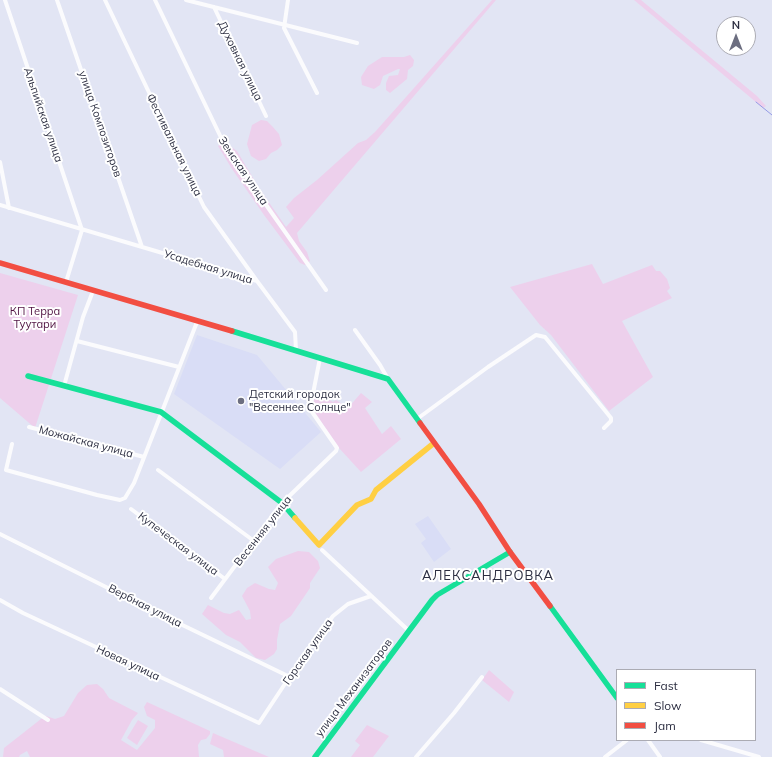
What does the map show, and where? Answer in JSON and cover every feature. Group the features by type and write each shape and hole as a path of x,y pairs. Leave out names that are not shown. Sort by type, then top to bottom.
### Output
{"street":[{"name":"Альпийская улица","path":"5,0 82,230"},
{"name":"улица Композиторов","path":"57,0 142,247"},
{"name":"Фестивальная улица","path":"105,0 204,207 258,282"},
{"name":"Земская улица","path":"155,0 226,148 326,290"},
{"path":"186,0 358,43"},
{"path":"288,0 284,28 317,92"},
{"name":"Духовная улица","path":"214,7 266,116"},
{"path":"0,162 9,208"},
{"name":"Усадебная улица","path":"0,205 258,282 295,332 296,350"},
{"path":"66,282 82,230"},
{"path":"0,263 296,350 388,379"},
{"path":"64,386 83,317 93,291"},
{"path":"12,444 6,470 97,495 120,500 125,498 134,483 197,322"},
{"path":"355,330 416,419 479,504 510,552 574,636 616,697"},
{"path":"416,419 488,367 536,335 545,337 611,418 611,421 604,428"},
{"path":"77,341 179,367"},
{"name":"Весенняя улица","path":"211,598 282,502 336,451 337,448 310,409 320,358"},
{"path":"28,376 161,412 282,502 320,548 409,631"},
{"name":"Можайская улица","path":"29,427 144,457"},
{"path":"320,548 357,505 371,499 376,490 434,443"},
{"path":"158,470 254,541"},
{"name":"Купеческая улица","path":"131,509 225,579"},
{"name":"Вербная улица","path":"0,534 290,677"},
{"name":"улица Механизаторов","path":"315,757 432,600 437,595 510,552"},
{"name":"Горская улица","path":"259,723 306,652 333,616 348,604 371,596"},
{"name":"Новая улица","path":"0,600 23,613 259,723"},
{"path":"416,757 454,713 482,677"},
{"path":"0,689 48,720"},
{"path":"605,757 626,741"},
{"path":"649,741 660,757"},
{"path":"704,741 759,757"}],"shaded area":[{"name":"Детский городок \"Весеннее Солнце\"","path":"197,335 257,355 321,432 280,469 174,394"},
{"path":"428,516 451,549 434,562 421,543 426,539 415,524"}],"green space":[{"path":"492,0 496,0 297,233 299,241 307,252 310,261 305,265 300,263 264,215 218,146 222,143 226,143 237,151 259,188 286,227 294,218 286,207 294,198 317,180 358,143 366,140 375,132"},
{"path":"634,0 641,0 757,96 766,106 763,108"},
{"path":"410,55 414,60 413,66 408,70 407,79 390,93 386,90 386,83 389,76 398,75 400,69 383,76 380,85 374,89 362,85 361,77 368,66 382,57 404,57"},
{"path":"261,120 267,121 279,134 282,145 271,153 266,159 259,161 251,156 247,144 252,125"},
{"path":"592,264 603,284 652,265 656,271 660,271 667,279 670,288 667,291 672,298 622,321 653,377 609,411 551,335 540,325 510,287"},
{"name":"КП Терра Туутари","path":"0,273 78,295 35,428 0,398"},
{"path":"316,393 333,402 336,400 348,408 361,393 372,402 365,408 382,434 391,426 401,439 361,472 339,448 313,410 314,397"},
{"path":"298,551 309,552 318,561 320,568 310,583 310,588 291,616 280,624 277,649 274,654 265,660 256,658 240,642 226,635 202,614 208,605 224,613 230,614 239,610 246,620 251,619 250,611 242,596 247,588 255,583 275,590 278,583 268,567 276,559"},
{"path":"489,670 514,692 509,702 482,680"},
{"path":"97,684 103,689 109,698 138,713 132,720 121,740 137,750 155,728 155,720 147,716 144,707 147,702 210,731 210,734 206,739 201,740 198,745 199,757 30,757 27,751 19,757 3,757 4,748 41,719 46,716 55,719 64,716 78,693 87,685"},
{"path":"138,720 148,726 137,745 127,738"},
{"path":"367,725 389,736 373,757 351,757 360,745 355,741"},
{"path":"213,733 269,757 224,757 223,750 210,744"}],"waterway":[{"path":"756,102 772,115"}],"traffic: fast":[{"path":"232,331 388,379 420,423"},
{"path":"28,376 161,412 282,503 295,518"},
{"path":"315,757 432,600 437,595 510,552"},
{"path":"550,606 616,697"}],"traffic: slow":[{"path":"295,518 319,545 357,505 371,499 376,490 434,443"}],"traffic: jam":[{"path":"0,263 232,331"},
{"path":"420,423 479,504 510,552 550,606"}],"place":[{"name":"Детский городок \"Весеннее Солнце\"","path":"241,401"}],"district":[{"name":"АЛЕКСАНДРОВКА","path":"488,576"}]}
